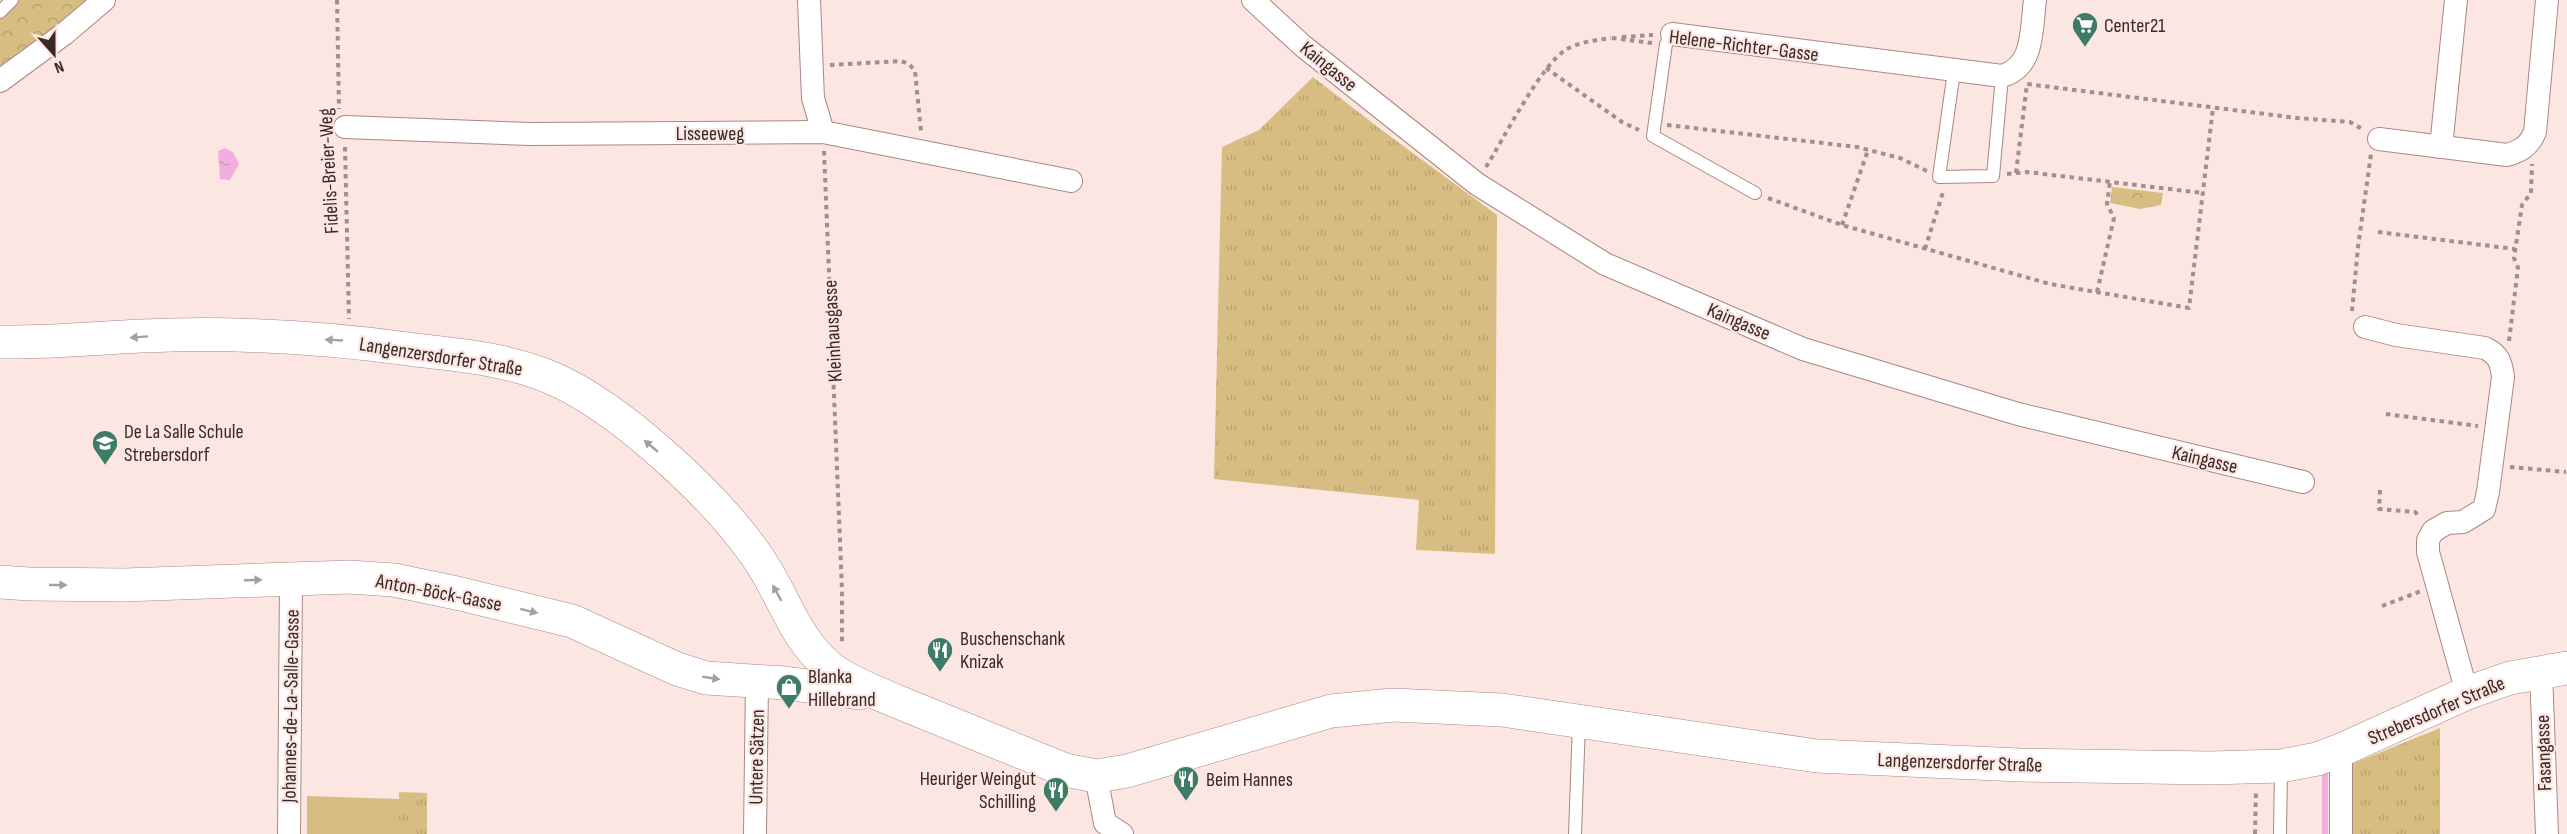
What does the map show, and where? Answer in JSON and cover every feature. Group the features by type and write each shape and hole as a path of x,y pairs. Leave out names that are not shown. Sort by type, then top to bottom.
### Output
{"main road":[{"name":"Langenzersdorfer Straße","path":"0,342 44,343 171,334 350,341 429,351 519,367 557,380 630,428 673,464 738,531 758,558 805,644 832,670 887,697 1065,770 1096,776 1127,771 1293,721 1360,707 1392,705 1465,707 1817,756 2020,765 2210,768 2269,766 2317,759 2341,750"},
{"name":"Anton-Böck-Gasse","path":"0,582 124,585 349,577 394,580 572,621 690,674 721,680 771,682"},
{"path":"771,682 798,666 805,644"},
{"name":"Strebersdorfer Straße","path":"2341,750 2467,693 2510,678 2554,670"},
{"name":"Langenzersdorfer Straße","path":"771,682 887,697"}],"street":[{"path":"0,81 55,41 104,0"},
{"path":"809,0 813,98 823,132"},
{"name":"Kaingasse","path":"1253,0 1303,46 1477,183 1605,264 1803,348 2018,414 2303,482"},
{"path":"2007,74 2023,63 2029,51 2034,0"},
{"path":"2441,147 2456,0"},
{"path":"2379,140 2507,156 2519,152 2530,143 2535,132 2547,0"},
{"name":"Helene-Richter-Gasse","path":"1672,34 1954,71 2007,74"},
{"name":"Lisseeweg","path":"345,127 530,134 823,132 1071,182"},
{"path":"2365,327 2397,335 2485,348 2495,353 2501,363 2503,377 2484,508 2463,522 2447,523 2433,531 2428,540 2428,552 2467,693"},
{"name":"Johannes-de-La-Salle-Gasse","path":"289,834 291,579"},
{"name":"Fasangasse","path":"2547,834 2554,670"},
{"name":"Untere Sätzen","path":"755,834 771,682"},
{"path":"2341,750 2341,834"},
{"path":"1096,776 1105,823 1122,834"}],"lane":[{"path":"0,12 12,0"},
{"path":"1672,34 1666,44 1654,130 1755,193"},
{"path":"1954,71 1944,177 1994,176 2007,74"},
{"path":"1575,834 1579,722"},
{"path":"2269,766 2280,834"}],"path":[{"name":"Fidelis-Breier-Weg","path":"337,0 340,70 338,120 345,127 350,341"},
{"name":"Helene-Richter-Gasse","path":"1477,183 1546,68 1565,50 1584,42 1672,34"},
{"path":"812,66 901,62 909,64 915,71 923,152"},
{"path":"1546,68 1622,122 1654,130 1868,150 1900,158 1944,177 1925,249"},
{"path":"2016,173 2027,84 2213,108 2350,122 2379,140 2372,152 2370,162 2358,247 2352,316 2356,322 2365,327"},
{"path":"1755,193 1842,225 2050,284 2189,308 2213,108"},
{"name":"Kleinhausgasse","path":"823,132 840,531 842,650"},
{"path":"2501,363 2509,339 2518,268 2514,258 2522,205 2531,193 2530,143"},
{"path":"1842,225 1868,150"},
{"path":"1994,176 2027,172 2203,193"},
{"path":"2097,292 2114,218 2107,204 2110,181"},
{"path":"2378,232 2515,249"},
{"path":"2386,414 2496,429"},
{"path":"2491,466 2566,472"},
{"path":"2380,490 2379,508 2415,512 2433,531"},
{"path":"2382,606 2437,585"},
{"path":"2255,834 2269,766"}],"green space":[{"path":"16,0 91,0 0,72 0,16"},
{"path":"1313,77 1497,215 1495,554 1416,550 1419,500 1214,479 1222,147 1259,130"},
{"path":"2112,187 2163,193 2161,205 2140,209 2110,203"},
{"path":"2440,728 2440,834 2349,834 2349,765"},
{"path":"399,792 427,793 427,834 399,834"},
{"path":"307,796 399,799 399,834 307,834"}],"water":[{"path":"225,148 233,152 239,164 230,180 220,179 218,151"}],"waterway":[{"path":"2325,775 2325,834"}],"place":[{"name":"Center21","path":"2085,48"},
{"name":"De La Salle Schule Strebersdorf","path":"105,466"},
{"name":"Buschenschank Knizak","path":"940,673"},
{"name":"Blanka Hillebrand","path":"789,710"},
{"name":"Beim Hannes","path":"1186,802"},
{"name":"Heuriger Weingut Schilling","path":"1056,813"}]}
